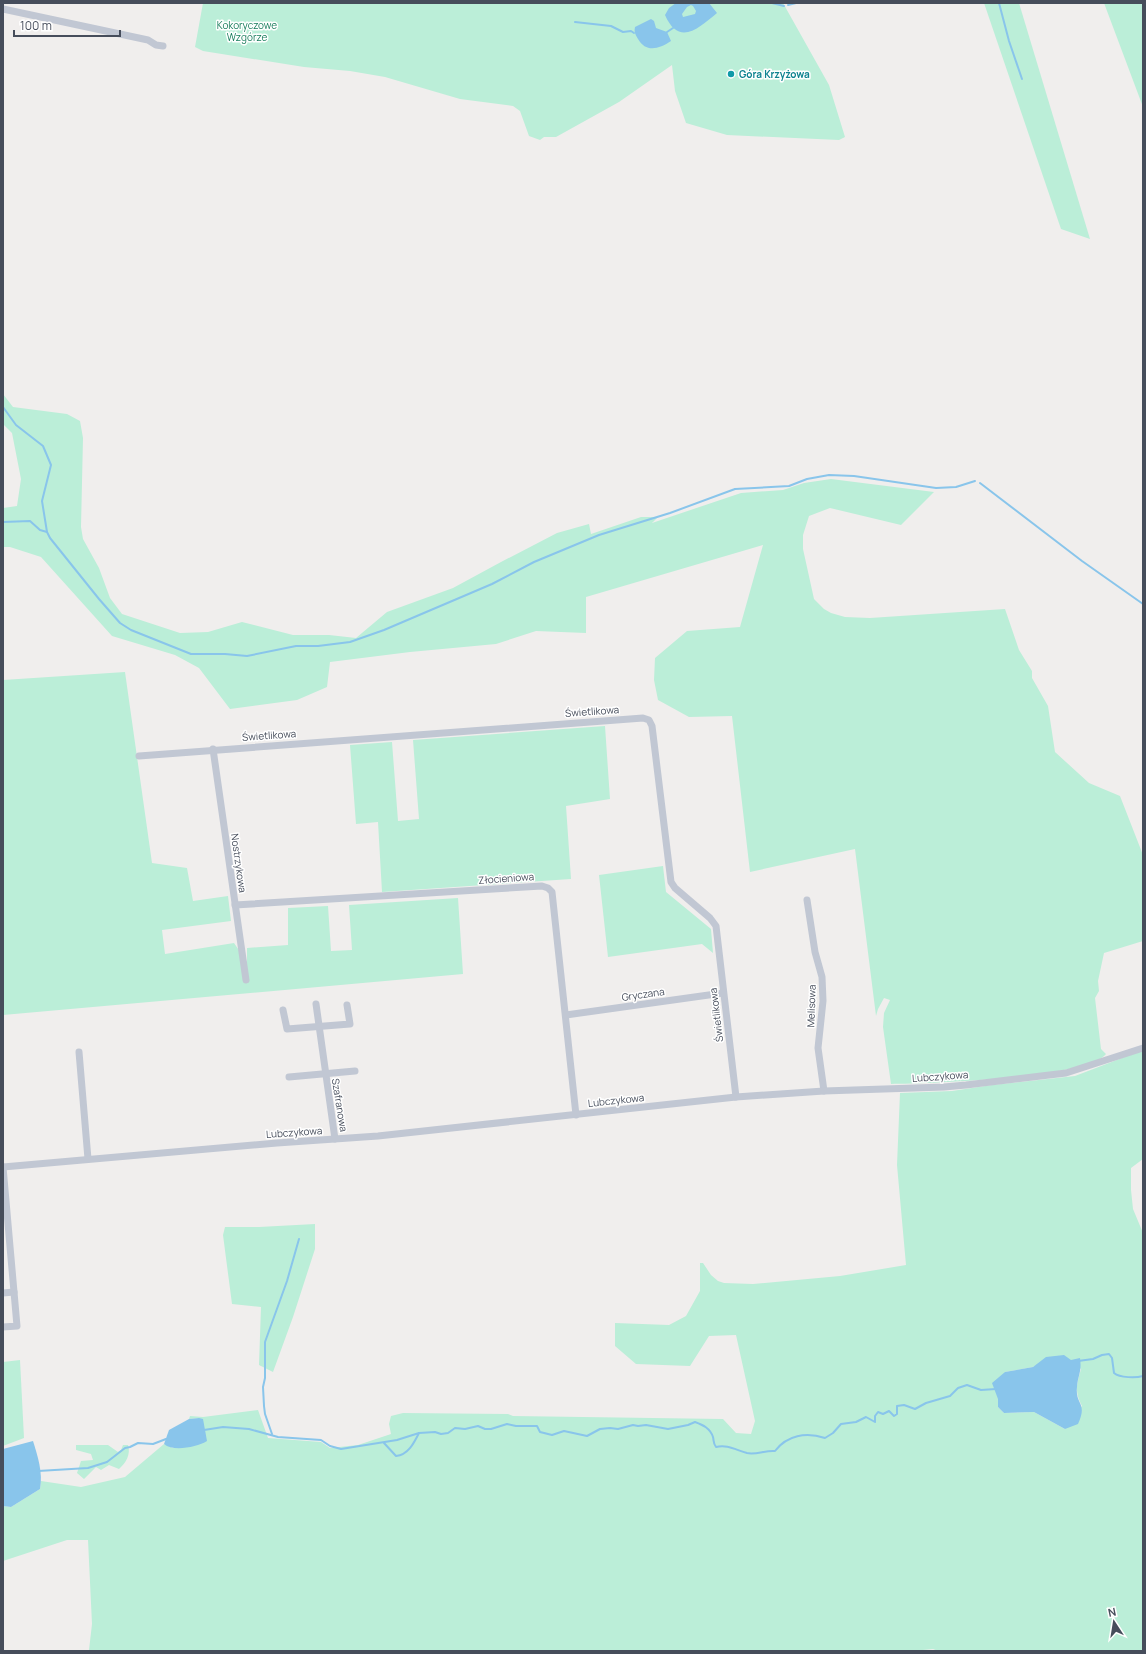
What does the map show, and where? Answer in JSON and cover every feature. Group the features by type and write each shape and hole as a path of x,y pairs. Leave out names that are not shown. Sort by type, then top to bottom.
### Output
{"street":[{"path":"3,9 141,38 156,45 163,46"},
{"name":"Świetlikowa","path":"139,756 213,749 643,718 649,720 652,726 671,882 674,888 710,918 716,926 736,1097"},
{"name":"Nostrzykowa","path":"213,749 246,980"},
{"name":"Złocieniowa","path":"235,905 542,886 548,888 552,892 576,1115"},
{"name":"Melisowa","path":"807,900 815,952 822,977 823,1001 818,1048 824,1091"},
{"name":"Gryczana","path":"566,1015 723,993"},
{"name":"Szafranowa","path":"316,1004 318,1027 335,1139"},
{"path":"283,1010 287,1029 318,1027 350,1024 347,1005"},
{"name":"Lubczykowa","path":"3,1167 269,1143 378,1136 736,1097 824,1091 944,1087 1040,1077 1082,1069 1143,1048"},
{"path":"79,1052 88,1159"},
{"name":"Szafranowa","path":"289,1077 354,1071"},
{"path":"3,1167 6,1233 17,1326 3,1327"},
{"path":"3,1293 14,1292"}],"green space":[{"name":"Kokoryczowe Wzgórze","path":"203,3 783,3 829,85 845,137 839,140 727,135 686,123 675,91 672,65 619,102 556,137 544,137 540,140 529,136 520,111 513,106 460,99 385,77 350,71 304,67 203,51 195,47"},
{"path":"984,3 1019,3 1090,239 1061,229"},
{"path":"1104,3 1143,3 1143,107"},
{"path":"3,394 13,407 67,414 80,421 83,438 81,527 83,539 99,568 110,598 122,614 180,633 208,632 242,622 293,635 329,635 356,638 387,612 453,588 557,533 589,524 591,534 641,517 658,517 652,523 741,493 783,490 804,483 831,479 934,492 901,525 830,508 809,516 803,535 803,549 814,599 824,609 831,613 845,617 870,618 1005,609 1019,650 1032,671 1032,678 1048,706 1055,752 1089,783 1120,796 1143,855 1143,941 1104,953 1098,981 1099,991 1095,998 1101,1049 1106,1054 1093,1062 1070,1069 1039,1074 969,1081 891,1084 883,1027 884,1013 890,1000 884,998 876,1016 855,849 750,872 732,716 689,717 658,700 654,680 655,658 687,631 740,627 763,545 586,597 586,633 536,631 496,644 410,652 330,662 327,687 297,700 230,709 199,668 175,655 112,636 41,557 10,547 3,547 3,508 17,506 21,479 12,433 3,424"},
{"path":"125,672 152,863 187,868 193,901 228,896 231,921 162,930 165,954 234,943 247,962 247,948 288,945 288,908 328,906 331,951 352,950 349,905 458,898 463,974 3,1015 3,680"},
{"path":"605,726 610,799 566,806 571,879 382,892 378,822 356,824 350,745 392,742 398,821 419,819 413,740"},
{"path":"663,866 666,892 711,929 713,953 702,944 608,957 599,875"},
{"path":"1143,1050 1143,1159 1131,1168 1131,1190 1133,1209 1143,1233 1143,1651 938,1651 933,1649 913,1651 93,1651 89,1650 92,1624 88,1540 67,1540 3,1561 3,1506 11,1507 40,1489 41,1481 81,1487 125,1477 164,1444 173,1448 177,1447 199,1418 189,1419 190,1416 203,1417 258,1410 268,1438 321,1442 330,1448 358,1445 391,1434 389,1424 391,1416 403,1413 723,1419 736,1433 751,1434 755,1421 736,1335 709,1336 690,1366 636,1364 615,1346 615,1323 669,1325 686,1316 700,1291 700,1263 703,1263 711,1275 718,1281 724,1283 753,1284 840,1276 906,1265 897,1165 900,1093 952,1091 1075,1076","holes":["1071,1360 1081,1369 1078,1379 1077,1392 1082,1406 1065,1429 1034,1412 1004,1413 998,1407 998,1399 1005,1372 1033,1367 1040,1363"]},
{"path":"315,1224 315,1249 273,1372 259,1365 261,1307 232,1304 223,1235 225,1227"},
{"path":"20,1360 24,1438 3,1446 3,1362"},
{"path":"76,1445 108,1445 118,1452 121,1450 123,1445 128,1445 129,1452 126,1461 119,1469 109,1465 101,1470 96,1467 84,1479 77,1473 81,1461 93,1460 91,1454 76,1450"}],"water":[{"path":"676,3 709,3 717,13 696,29 690,32 683,32 676,30 665,15 669,8","holes":["691,5 696,11 695,14 683,17 682,14 687,7"]},
{"path":"651,19 654,21 656,28 667,32 671,41 657,48 649,48 641,43 635,34 635,27"},
{"path":"1064,1355 1071,1360 1080,1358 1081,1367 1077,1383 1077,1393 1082,1411 1078,1424 1065,1429 1034,1412 1004,1413 998,1407 998,1399 992,1383 1005,1372 1033,1367 1046,1357"},
{"path":"189,1419 203,1419 207,1441 185,1448 173,1448 164,1444 169,1430"},
{"path":"33,1441 40,1471 40,1489 11,1507 3,1506 3,1449"}],"waterway":[{"path":"772,3 784,6"},
{"path":"788,5 796,3"},
{"path":"999,3 1009,41 1022,79"},
{"path":"575,22 611,26 623,32 631,31 634,33"},
{"path":"667,32 673,28"},
{"path":"3,407 16,425 43,446 51,465 42,501 47,532 50,538 120,623 131,630 191,654 225,654 247,656 296,646 318,646 350,642 384,630 492,584 534,562 599,535 670,513 735,489 789,486 807,479 829,475 854,476 936,488 956,487 975,481"},
{"path":"980,483 1082,561 1143,604"},
{"path":"3,522 30,521 40,530 47,532"},
{"path":"272,1434 265,1414 264,1406 263,1387 265,1378 265,1342 287,1281 299,1239"},
{"path":"1078,1361 1093,1359 1109,1354 1112,1358 1114,1373 1117,1375 1128,1377 1143,1376"},
{"path":"204,1430 223,1427 249,1429 278,1437 321,1440 330,1446 341,1449 397,1440 419,1433 435,1432 441,1434 448,1433 455,1428 465,1429 478,1426 485,1429 491,1429 507,1424 516,1426 537,1426 540,1432 552,1435 564,1431 587,1436 600,1429 618,1429 633,1425 646,1425 668,1429 695,1422 710,1431 716,1447 728,1447 747,1453 754,1453 775,1451 785,1441 797,1436 811,1435 825,1438 833,1433 841,1424 856,1422 866,1417 875,1422 875,1416 878,1412 883,1414 889,1411 894,1416 897,1414 897,1406 904,1405 915,1409 926,1403 950,1396 958,1388 967,1385 981,1390 996,1389"},
{"path":"384,1443 396,1456 400,1455 410,1448 419,1433"},
{"path":"38,1471 88,1468 107,1462 125,1448 138,1443 153,1444 166,1439"}],"place":[{"name":"Góra Krzyżowa","path":"731,74"}]}
